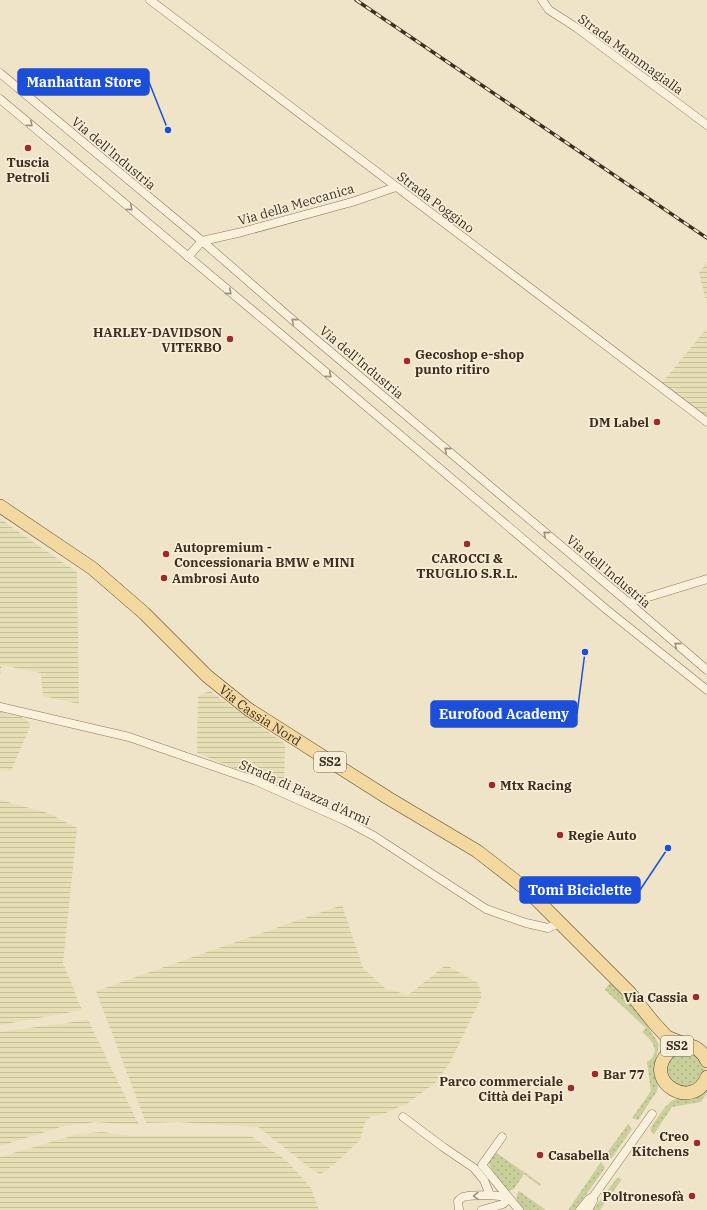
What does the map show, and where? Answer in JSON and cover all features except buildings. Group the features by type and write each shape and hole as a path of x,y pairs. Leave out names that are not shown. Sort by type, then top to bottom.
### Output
{"main road":[{"name":"Via Cassia Nord","path":"0,506 92,568 144,613 207,676 248,709 388,798 477,851 526,889 630,993 667,1037 687,1045"},
{"name":"Via Cassia Nord","path":"654,1023 662,1048 663,1060"},
{"name":"SS2","path":"707,1060 697,1049 687,1045 682,1045 668,1052 663,1060 661,1069 661,1074 665,1083 669,1087 682,1093 692,1092 703,1087 707,1077"}],"street":[{"name":"Strada Poggino","path":"150,0 707,422"},
{"name":"Strada Mammagialla","path":"542,0 549,10 583,33 707,125"},
{"name":"Via dell'Industria","path":"0,73 202,241 401,412 707,670"},
{"path":"0,99 607,610 707,690"},
{"name":"Via della Meccanica","path":"202,241 242,232 352,202 396,187"},
{"path":"188,257 202,241"},
{"path":"629,603 707,579"},
{"name":"Strada di Piazza d'Armi","path":"0,707 129,737 256,781 346,821 374,836 486,909 526,923 548,928 559,923"},
{"path":"580,1210 588,1200 593,1197 652,1114"},
{"path":"403,1117 474,1168 484,1180 490,1196"},
{"path":"502,1137 482,1165 519,1210"},
{"path":"459,1210 458,1201 464,1197 504,1196 509,1198"},
{"path":"588,1210 593,1201 593,1197"},
{"path":"482,1210 503,1204 509,1198"}],"shaded area":[{"path":"707,262 707,304 699,273"},
{"path":"707,328 707,417 662,383"},
{"path":"0,518 77,572 79,704 43,696 41,673 2,665 0,676"},
{"path":"210,691 285,744 284,788 197,753 198,696"},
{"path":"0,712 20,716 31,724 11,771 0,770"},
{"path":"0,800 48,813 77,828 63,963 82,1010 0,1025"},
{"path":"342,905 363,968 385,988 408,995 446,965 478,983 482,996 451,1061 435,1083 408,1103 386,1113 370,1117 365,1122 360,1140 338,1161 321,1174 314,1171 258,1127 177,1122 146,1123 96,991"},
{"path":"88,1020 139,1125 95,1122 64,1126 0,1146 0,1032"},
{"path":"102,1132 132,1136 251,1136 287,1161 311,1188 319,1210 0,1210 0,1157 78,1134"}],"green space":[{"path":"613,982 641,1017 659,1045 654,1067 658,1085 657,1091 638,1120 632,1118 651,1091 647,1062 652,1058 655,1051 650,1039 642,1032 646,1028 605,990 609,984"},
{"path":"687,1049 704,1063 704,1075 690,1088 678,1088 665,1072 671,1055"},
{"path":"707,1089 707,1093 701,1102 672,1107 654,1134 651,1132 651,1127 665,1107 673,1100"},
{"path":"628,1124 632,1129 611,1159 607,1159 604,1157"},
{"path":"495,1152 541,1184 540,1186 524,1174 514,1189 508,1191 491,1169 489,1163"},
{"path":"601,1162 605,1168 575,1210 568,1210"},
{"path":"617,1178 622,1179 600,1210 593,1210"},
{"path":"519,1191 546,1210 523,1210 517,1199"}],"railway":[{"path":"356,0 707,238"}],"place":[{"name":"Manhattan Store","path":"168,130"},
{"name":"Tuscia Petroli","path":"28,148"},
{"name":"HARLEY-DAVIDSON VITERBO","path":"230,339"},
{"name":"Gecoshop e-shop punto ritiro","path":"407,361"},
{"name":"DM Label","path":"657,422"},
{"name":"CAROCCI & TRUGLIO S.R.L.","path":"467,544"},
{"name":"Autopremium - Concessionaria BMW e MINI","path":"166,554"},
{"name":"Ambrosi Auto","path":"164,578"},
{"name":"Eurofood Academy","path":"585,652"},
{"name":"Mtx Racing","path":"492,785"},
{"name":"Regie Auto","path":"560,835"},
{"name":"Tomi Biciclette","path":"668,848"},
{"name":"Via Cassia","path":"696,997"},
{"name":"Bar 77","path":"595,1074"},
{"name":"Parco commerciale Città dei Papi","path":"571,1088"},
{"name":"Creo Kitchens","path":"697,1143"},
{"name":"Casabella","path":"540,1155"},
{"name":"Poltronesofà","path":"692,1196"}]}
